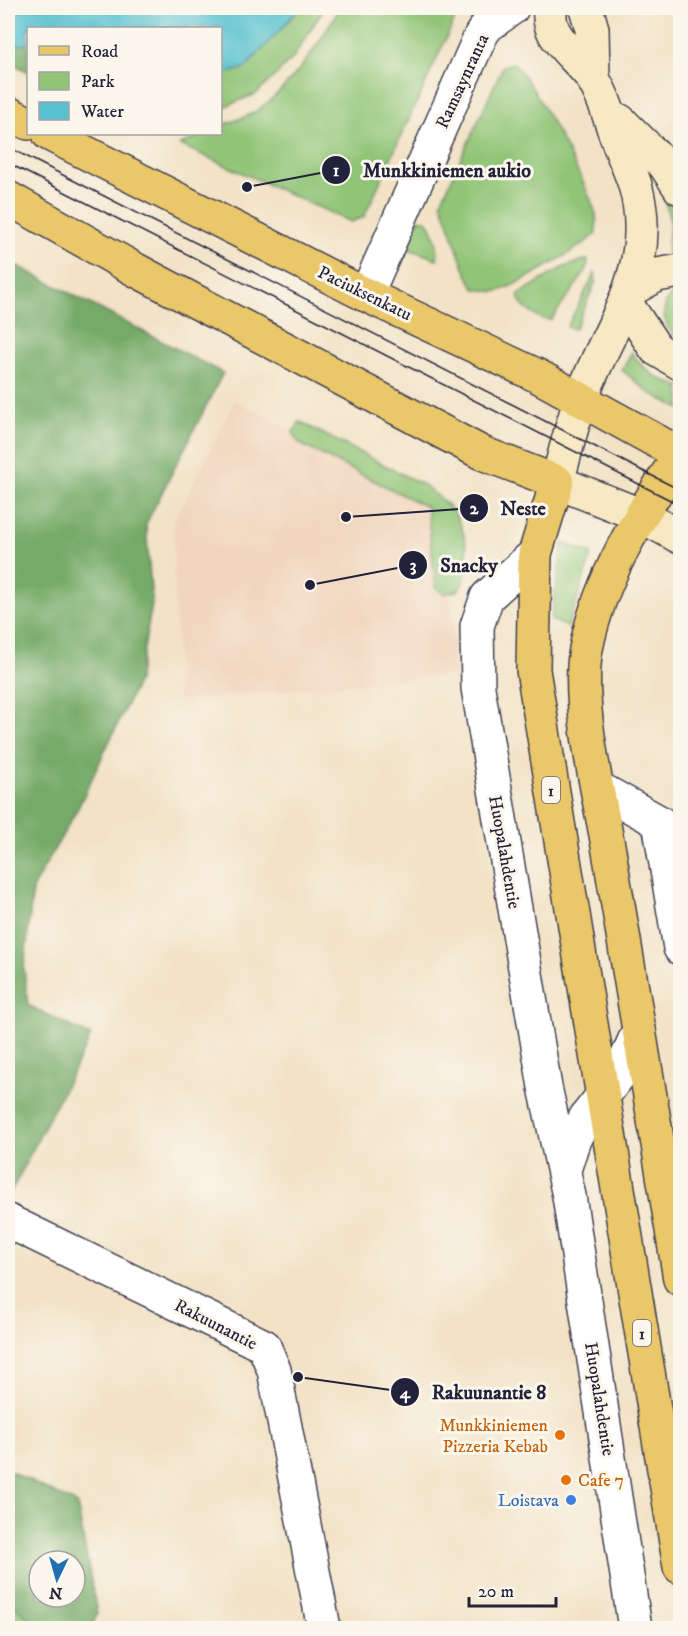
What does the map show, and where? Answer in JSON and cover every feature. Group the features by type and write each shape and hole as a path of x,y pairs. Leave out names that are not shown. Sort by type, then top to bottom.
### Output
{"main road":[{"path":"551,8 559,40 593,78 612,117 640,210 643,234 639,265 628,296 580,400 556,482"},
{"path":"586,8 592,29 593,78"},
{"path":"8,113 27,122"},
{"path":"612,117 620,121 665,165 681,188"},
{"name":"Paciuksenkatu","path":"51,135 366,295 538,376 681,455"},
{"path":"8,198 136,270 489,457 640,515 681,537"},
{"path":"628,296 657,275 681,271"},
{"path":"628,296 656,349 681,363"},
{"path":"681,455 640,515 592,623 586,650 584,698 681,1280"},
{"name":"1","path":"556,482 535,554 533,670 681,1567"}],"street":[{"name":"Ramsaynranta","path":"366,295 480,35 487,26 512,8"},
{"name":"Huopalahdentie","path":"535,554 487,597 477,626 478,688 539,1053 564,1170 635,1629"},
{"path":"598,788 659,822 674,866 681,948"},
{"name":"Huopalahdentie","path":"564,1170 574,1138 586,1117 620,1074 639,1029"},
{"name":"Rakuunantie","path":"8,1221 264,1346 274,1370 324,1629"}],"shaded area":[{"path":"235,400 441,509 459,674 178,701 173,523"}],"green space":[{"path":"8,8 324,8 293,58 256,94 222,108 222,27 27,27 27,44 8,42"},
{"path":"340,8 456,8 459,10 364,217 351,222 180,145 203,135 222,135 222,126 255,112 292,78 323,36"},
{"path":"8,42 15,45 27,44 27,71 8,61"},
{"path":"513,63 546,111 572,160 596,215 596,234 519,282 498,291 489,291 474,288 464,268 441,202 503,66"},
{"path":"665,189 680,216 680,251 667,256 670,222 663,191"},
{"path":"419,219 428,221 430,225 437,245 437,259 406,248"},
{"path":"588,260 586,271 551,320 536,316 522,305 518,296 522,292 562,268"},
{"path":"8,261 223,373 146,524 152,604 138,681 78,808 33,887 24,968 28,1005 91,1036 8,1198"},
{"path":"595,273 596,281 575,329 567,327"},
{"path":"680,288 680,340 668,328 664,314 668,300"},
{"path":"632,352 641,365 652,374 680,386 680,409 648,392 622,370"},
{"path":"300,422 425,486 450,508 460,524 466,543 466,573 459,590 444,594 436,588 427,507 298,442 293,432"},
{"path":"563,543 592,554 568,627 551,620"},
{"path":"8,1470 77,1504 85,1549 27,1549 27,1609 87,1609 87,1558 97,1613 92,1628 42,1628 8,1601"},
{"path":"8,1601 42,1628 8,1628"}],"water":[{"path":"8,8 300,8 245,68 222,75 222,27 27,27 27,44 15,45 8,42"}],"tram line":[{"path":"8,147 680,490"},
{"path":"8,163 680,505"}],"place":[{"name":"Munkkiniemen aukio","path":"247,187"},
{"name":"Neste","path":"346,517"},
{"name":"Snacky","path":"310,585"},
{"name":"Rakuunantie 8","path":"298,1377"},
{"name":"Munkkiniemen Pizzeria Kebab","path":"560,1435"},
{"name":"Cafe 7","path":"566,1480"},
{"name":"Loistava","path":"571,1500"}]}
